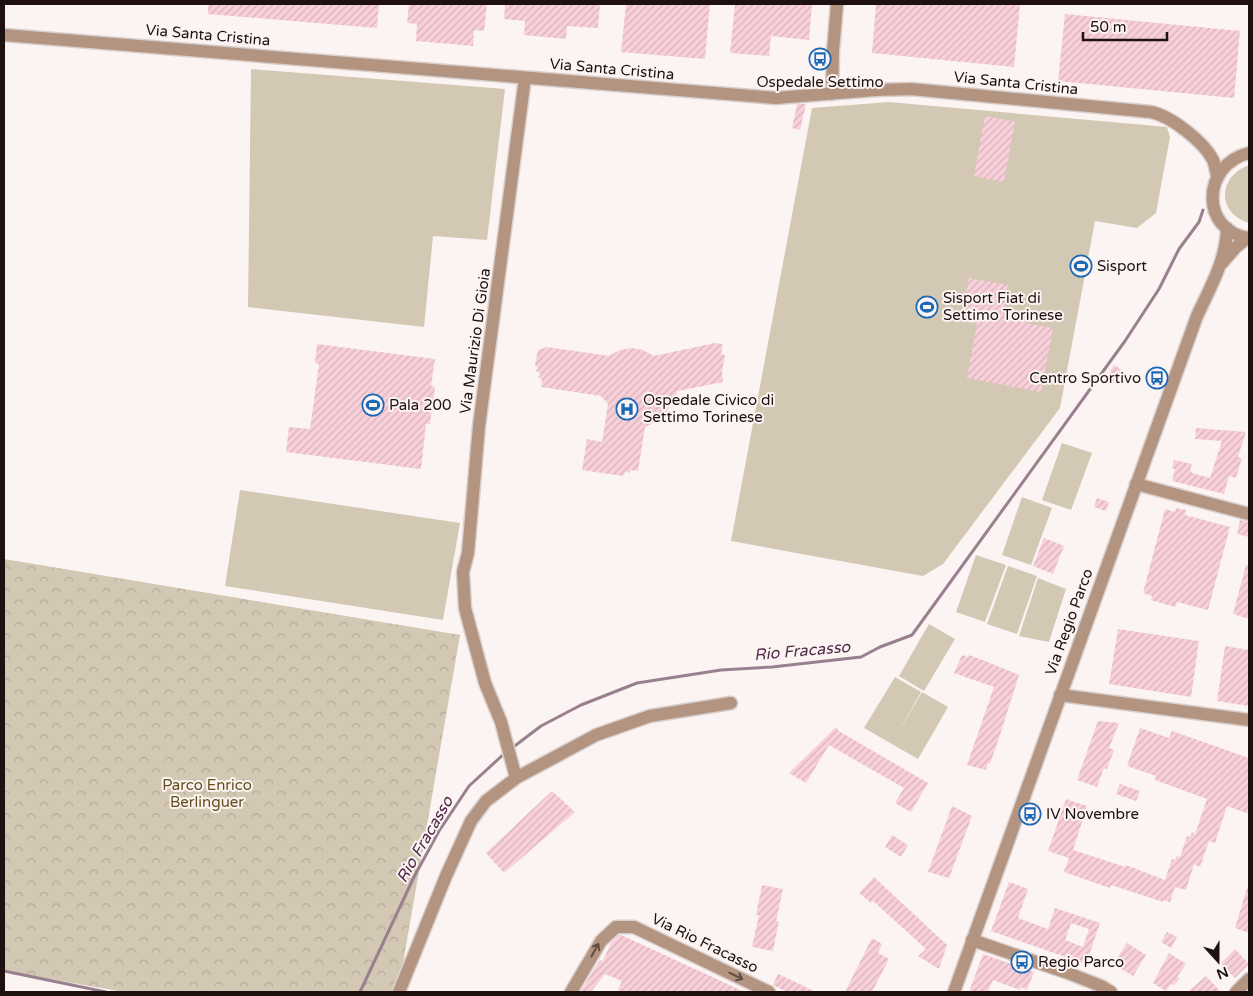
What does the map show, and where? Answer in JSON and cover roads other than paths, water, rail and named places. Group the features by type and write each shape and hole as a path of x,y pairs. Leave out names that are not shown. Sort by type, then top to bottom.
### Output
{"street":[{"path":"832,94 837,4"},
{"name":"Via Santa Cristina","path":"4,35 776,98 911,89 1151,112 1164,116 1178,124 1205,149 1212,159 1217,176"},
{"name":"Via Maurizio Di Gioia","path":"516,778 501,722 485,683 464,608 463,572 468,554 479,426 525,78"},
{"path":"1205,149 1221,153 1245,154"},
{"path":"1245,154 1227,163 1217,176 1212,190 1213,204 1218,217 1227,228 1236,234 1248,238"},
{"name":"Via Regio Parco","path":"954,992 1197,316 1221,265 1227,228"},
{"name":"Via Regio Parco","path":"1221,265 1236,247 1248,238"},
{"path":"1136,484 1249,514"},
{"path":"1060,695 1249,720"},
{"path":"399,992 418,943 471,821 486,801 516,778 596,735 650,716 731,703"},
{"name":"Via Rio Fracasso","path":"571,992 601,940 616,927 634,927 769,992"},
{"path":"972,940 1068,973 1112,992"},
{"path":"1236,992 1249,979"}],"waterway":[{"name":"Rio Fracasso","path":"512,748 541,726 581,705 637,683 721,670 772,667 861,657 880,647 912,635 1125,341 1159,289 1179,249 1199,222 1203,210"},
{"name":"Rio Fracasso","path":"360,992 414,877 439,831 469,786 505,753"},
{"name":"Rio Fracasso","path":"4,971 106,992"}],"place":[{"name":"Ospedale Settimo","path":"820,59"},
{"name":"Sisport","path":"1081,266"},
{"name":"Sisport Fiat di Settimo Torinese","path":"927,307"},
{"name":"Centro Sportivo","path":"1157,378"},
{"name":"Pala 200","path":"373,405"},
{"name":"Ospedale Civico di Settimo Torinese","path":"627,409"},
{"name":"IV Novembre","path":"1030,814"},
{"name":"Regio Parco","path":"1022,962"}],"park label":[{"name":"Parco Enrico Berlinguer","path":"207,794"}]}
